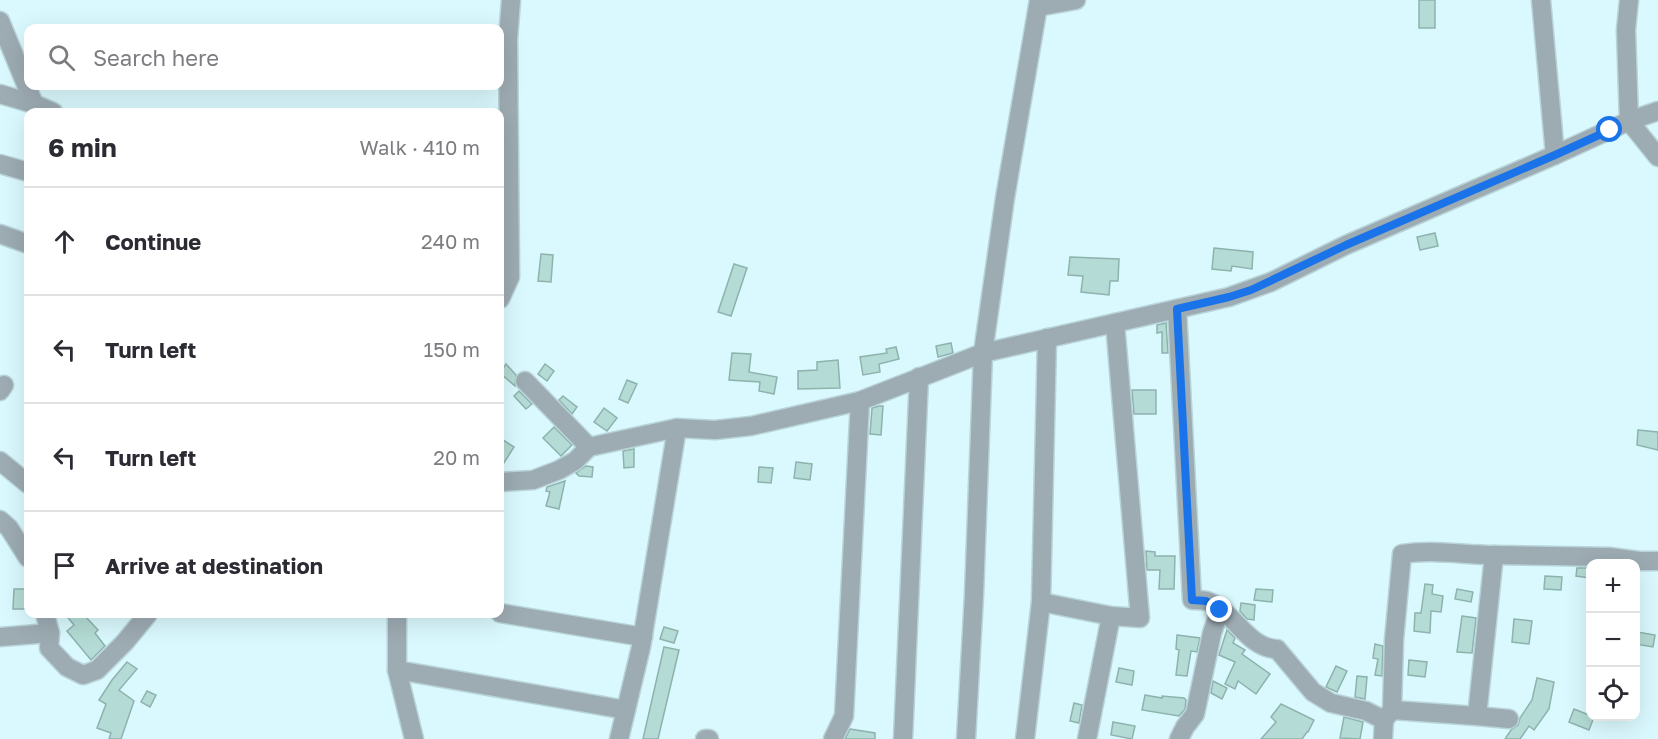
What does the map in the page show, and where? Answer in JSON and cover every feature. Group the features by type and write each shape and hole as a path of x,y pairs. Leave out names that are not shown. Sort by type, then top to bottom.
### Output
{"street":[{"path":"504,290 510,277 508,39 511,0"},
{"path":"966,739 983,352 1005,198 1038,3 1076,0"},
{"path":"1541,0 1555,155"},
{"path":"1629,0 1626,30 1629,121 1658,157"},
{"path":"0,21 24,80"},
{"path":"28,90 34,104"},
{"path":"0,94 44,108"},
{"path":"504,482 533,480 559,470 575,461 589,447 676,428 714,430 751,426 860,401 983,352 1229,297 1251,290 1346,245 1629,121 1658,111"},
{"path":"0,164 24,170"},
{"path":"0,234 24,243"},
{"path":"1177,309 1192,600 1206,601 1260,644 1277,650 1313,692 1331,703 1388,715 1477,716 1509,719"},
{"path":"1041,602 1111,616 1140,618 1115,323"},
{"path":"1025,739 1041,602 1047,338"},
{"path":"903,739 919,377"},
{"path":"525,381 589,447"},
{"path":"833,739 844,716 860,401"},
{"path":"619,739 643,637 676,428"},
{"path":"0,461 24,481"},
{"path":"0,520 9,528 24,552"},
{"path":"1383,739 1388,715 1402,554 1431,550 1460,555 1598,557 1658,561"},
{"path":"1477,716 1494,555"},
{"path":"1179,739 1195,714 1212,633 1220,610"},
{"path":"504,614 643,637"},
{"path":"1088,739 1111,616"},
{"path":"46,618 50,633 49,648 67,667 83,675 97,670 145,618"},
{"path":"397,618 397,670 414,739"},
{"path":"0,637 50,633"},
{"path":"397,670 626,710"}],"building":[{"path":"1419,0 1435,0 1435,28 1419,28"},
{"path":"1435,233 1438,246 1420,250 1417,237"},
{"path":"1214,248 1253,252 1252,269 1232,266 1231,271 1212,269"},
{"path":"541,254 553,255 551,282 538,281"},
{"path":"1070,257 1119,259 1118,281 1110,281 1109,295 1081,292 1083,276 1068,275"},
{"path":"734,264 747,268 731,316 718,312"},
{"path":"1166,323 1168,353 1162,353 1162,332 1157,333 1157,325"},
{"path":"951,343 953,353 938,357 936,346"},
{"path":"896,347 899,359 879,364 880,372 863,375 860,357 887,353 886,349"},
{"path":"732,353 751,354 749,372 777,377 774,394 759,391 760,382 729,380"},
{"path":"838,360 840,388 798,389 798,371 817,370 817,362"},
{"path":"506,364 516,375 515,386 504,376"},
{"path":"545,364 554,371 547,381 538,374"},
{"path":"627,380 637,384 628,403 619,399"},
{"path":"1132,390 1156,390 1156,414 1134,414"},
{"path":"519,391 532,404 526,409 514,396"},
{"path":"563,396 577,407 572,414 559,400"},
{"path":"883,406 881,435 870,434 872,408"},
{"path":"604,408 617,418 607,431 594,422"},
{"path":"554,427 572,445 561,456 543,438"},
{"path":"1638,430 1658,432 1658,450 1637,445"},
{"path":"504,441 514,447 504,463"},
{"path":"634,449 634,467 624,468 623,451"},
{"path":"796,462 812,464 810,480 794,478"},
{"path":"586,466 593,467 592,477 579,476 576,473"},
{"path":"759,467 773,468 771,483 758,482"},
{"path":"565,481 559,509 546,506 550,492 546,491 547,487"},
{"path":"1146,551 1155,552 1155,556 1175,556 1174,589 1159,589 1160,570 1147,570"},
{"path":"1577,568 1586,568 1586,577 1576,576"},
{"path":"1545,576 1562,577 1561,590 1544,589"},
{"path":"1425,584 1433,585 1432,594 1443,596 1441,612 1431,611 1430,633 1414,631 1415,613 1421,613"},
{"path":"14,589 24,589 24,609 13,609"},
{"path":"1256,589 1273,590 1272,602 1254,600"},
{"path":"1457,589 1473,592 1471,602 1455,599"},
{"path":"1241,603 1255,605 1254,620 1247,619 1240,611"},
{"path":"1462,616 1476,618 1472,653 1457,652"},
{"path":"68,618 87,618 98,630 95,633 105,646 91,660 67,631 74,625"},
{"path":"1514,619 1532,621 1529,644 1512,642"},
{"path":"664,627 678,631 674,643 660,639"},
{"path":"1227,630 1235,638 1233,643 1245,650 1242,654 1270,674 1256,694 1238,681 1235,689 1225,684 1235,662 1219,655"},
{"path":"1640,632 1655,635 1653,647 1640,645"},
{"path":"1177,635 1200,638 1197,652 1191,651 1187,676 1176,675 1179,650 1176,649"},
{"path":"1375,644 1383,646 1382,676 1375,675 1378,659 1373,658"},
{"path":"664,647 679,650 658,739 643,739"},
{"path":"1409,660 1427,662 1425,677 1408,675"},
{"path":"127,662 137,669 119,690 134,701 121,739 109,739 111,733 97,728 106,704 99,700"},
{"path":"1336,666 1347,671 1337,692 1326,687"},
{"path":"1119,668 1134,671 1132,685 1116,682"},
{"path":"1357,676 1367,677 1365,699 1355,697"},
{"path":"1537,678 1554,682 1549,709 1534,730 1529,726 1520,739 1505,739 1518,725 1532,700"},
{"path":"1213,681 1227,688 1222,699 1211,693"},
{"path":"147,691 156,695 150,707 141,702"},
{"path":"1145,695 1184,698 1186,700 1185,709 1179,716 1142,710"},
{"path":"1074,703 1082,705 1079,723 1070,721"},
{"path":"1281,704 1314,720 1302,739 1261,739 1276,722 1271,717"},
{"path":"1574,709 1586,714 1586,721 1592,721 1589,730 1569,722"},
{"path":"1344,717 1363,722 1360,739 1340,738"},
{"path":"1113,722 1135,726 1132,739 1111,735"},
{"path":"850,729 875,733 875,739 845,739"}],"route":[{"path":"1220,610 1206,601 1192,600 1177,309 1229,297 1271,282 1346,245 1610,130"}]}
